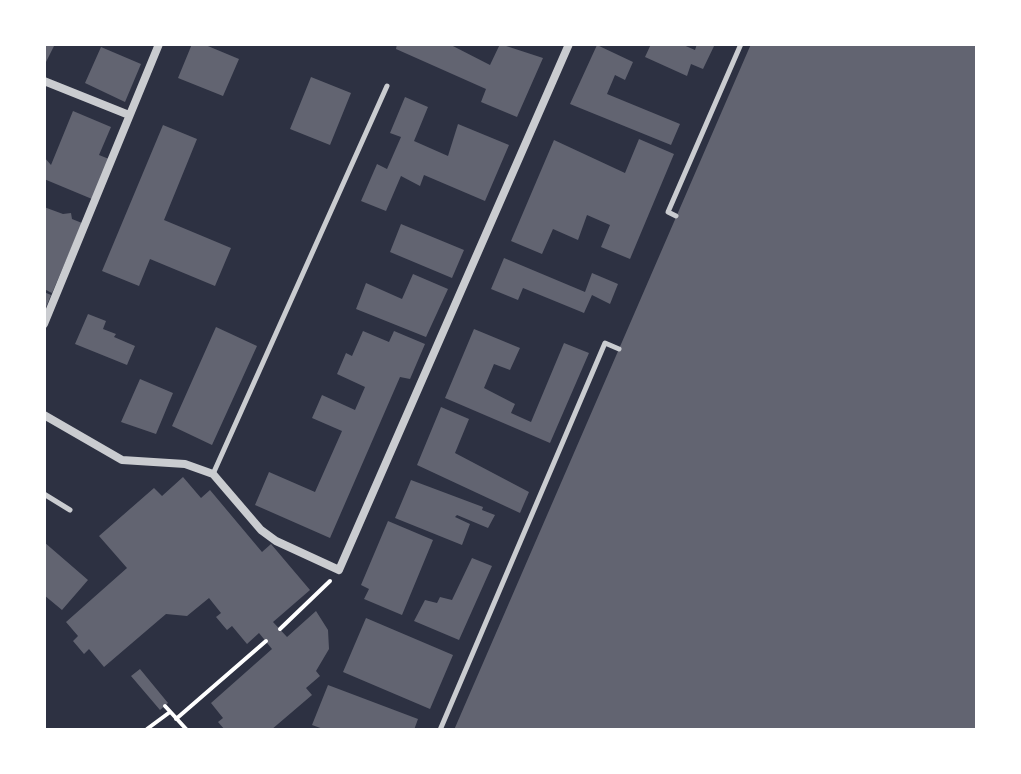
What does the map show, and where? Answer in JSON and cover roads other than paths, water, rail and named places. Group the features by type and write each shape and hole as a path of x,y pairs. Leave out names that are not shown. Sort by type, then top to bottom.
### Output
{"street":[{"path":"44,324 159,44"},
{"path":"44,415 122,460 185,464 213,474 261,530 276,541 339,570 569,44"},
{"path":"44,81 129,115"}],"lane":[{"path":"676,216 668,212 741,44"},
{"path":"213,474 387,86"},
{"path":"440,730 605,343 619,349"},
{"path":"44,494 70,510"}]}
